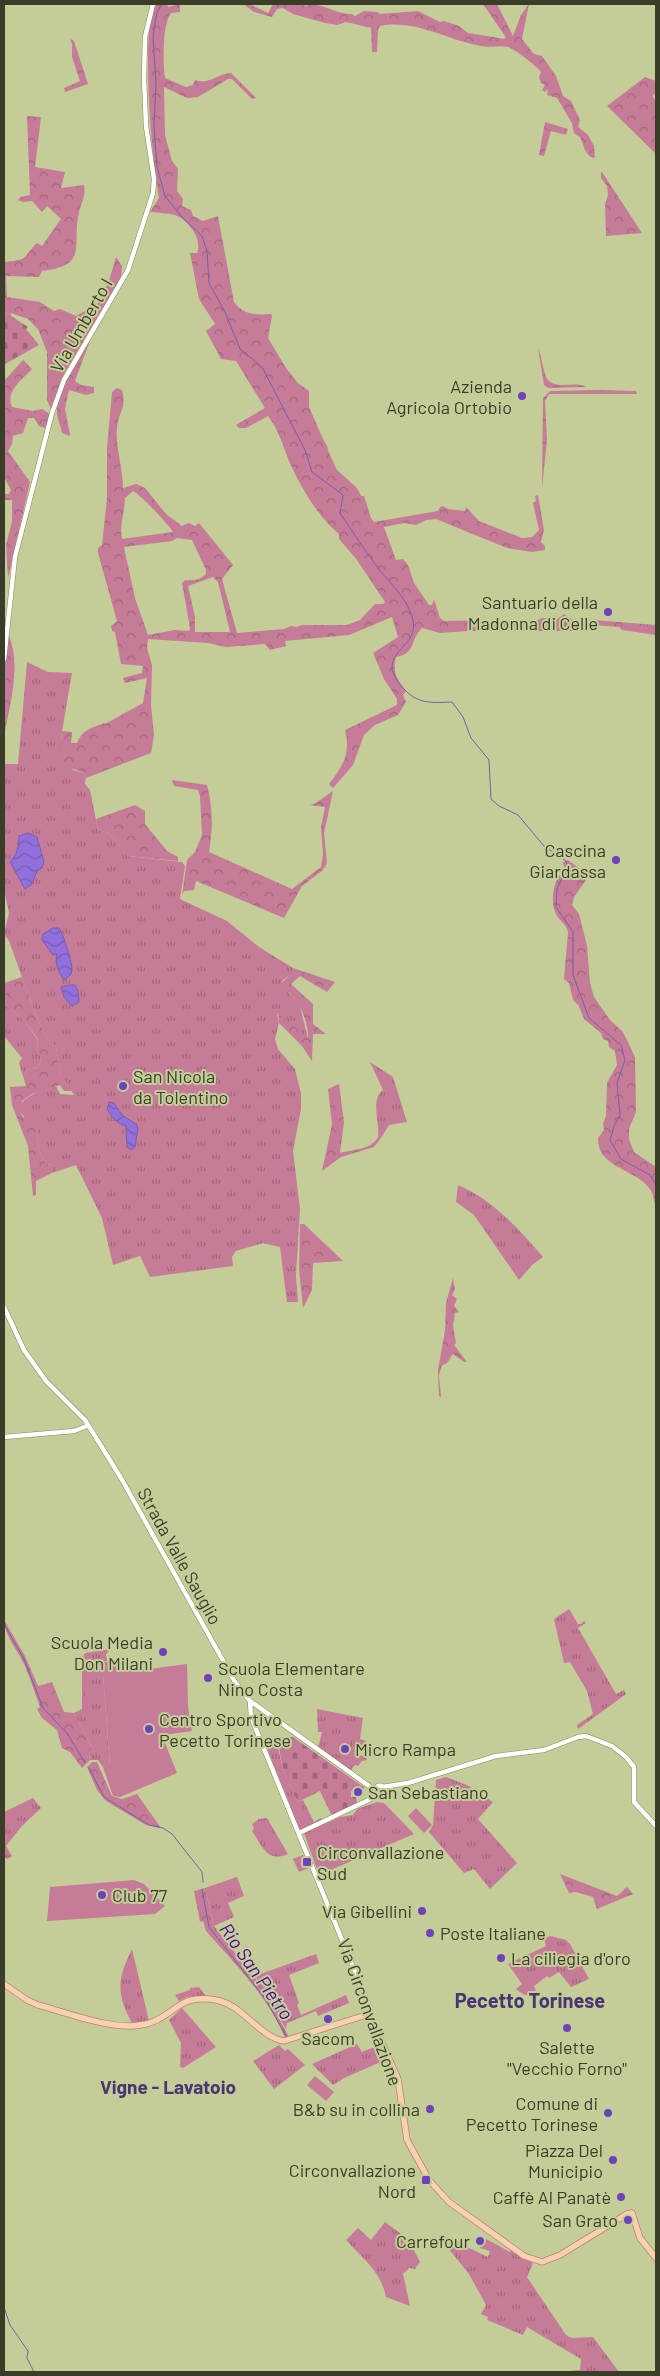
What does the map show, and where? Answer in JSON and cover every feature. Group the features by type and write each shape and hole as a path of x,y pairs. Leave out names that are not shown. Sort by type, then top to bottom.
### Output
{"main road":[{"path":"4,1984 27,2000 38,2005 128,2026 152,2023 186,2001 217,2000 230,2005 274,2037 284,2041 370,2014"},
{"name":"Via Circonvallazione","path":"370,2014 398,2079 407,2140 429,2180 449,2202 524,2256 542,2262 560,2255 627,2214 632,2213 640,2238 656,2258"}],"street":[{"name":"Via Umberto I","path":"4,659 15,556 49,422 64,380 128,270 153,193 154,179 146,126 145,37 153,4"},
{"name":"Strada Valle Sauglio","path":"4,1306 24,1350 46,1380 85,1420 121,1478 235,1682 250,1701 368,1787 378,1792"},
{"path":"4,1437 74,1431 87,1426"},
{"name":"Via Circonvallazione","path":"250,1701 251,1717 367,1999 370,2014"},
{"path":"299,1833 391,1787 496,1756 544,1750 582,1736 592,1737 612,1746 626,1757 634,1767 634,1802 656,1826"}],"green space":[{"path":"156,4 167,4 168,7 180,4 180,12 171,13 166,26 165,78 186,87 193,85 195,80 205,81 231,73 256,98 252,99 232,79 228,79 198,97 187,98 164,87 165,135 172,161 178,169 177,191 183,199 182,206 191,210 193,216 203,221 218,216 234,302 246,312 271,314 268,338 286,368 298,383 309,391 309,407 337,470 357,488 361,496 364,496 374,522 438,511 443,506 448,509 465,511 466,507 479,521 522,538 532,537 539,530 533,503 536,501 535,496 538,495 544,530 541,542 545,546 545,550 532,552 507,548 436,519 426,520 416,525 404,523 384,527 396,560 403,559 408,565 414,583 429,605 432,605 434,599 440,618 444,621 485,620 486,625 542,618 556,620 564,614 573,620 572,631 468,631 440,633 422,628 407,653 396,657 396,675 406,691 403,695 406,702 398,715 375,725 364,735 353,765 333,788 329,784 342,765 346,752 347,738 345,730 397,705 397,699 384,679 373,653 398,637 392,617 349,635 285,641 286,646 270,650 265,644 226,647 208,643 148,639 147,648 152,665 151,705 154,735 151,753 86,778 86,774 64,765 59,758 62,731 72,732 71,743 77,743 81,735 88,730 105,724 143,703 147,678 125,683 123,678 142,673 143,666 121,664 115,632 112,631 111,626 117,621 98,553 98,548 102,545 107,498 107,448 112,392 117,388 122,390 123,396 123,406 117,435 123,488 136,484 145,488 166,514 182,526 189,523 195,526 199,523 233,565 222,579 237,633 284,629 302,625 347,625 360,620 375,604 383,604 385,602 357,560 339,539 339,534 310,501 293,471 278,432 268,416 246,428 239,428 236,425 265,408 236,361 221,359 206,331 215,324 199,299 190,253 197,253 198,242 196,236 180,217 172,214 150,212 159,198 148,88 149,38","holes":["133,491 154,510 173,532 122,539 121,529 125,498","177,538 192,540 206,570 206,574 199,579 185,580 182,583 189,631 175,630 148,635 135,598 124,547 172,541","213,577 218,582 230,632 195,632 195,617 188,586"]},
{"path":"243,4 249,4 268,13 273,4 316,5 355,16 364,11 378,12 380,14 418,11 440,22 444,21 459,26 468,33 505,39 505,36 483,4 497,4 513,36 521,15 529,4 522,39 534,54 542,56 556,76 563,96 571,101 580,120 578,127 588,135 594,146 595,157 593,158 586,152 580,137 574,133 572,123 557,98 547,95 548,89 545,92 542,90 545,85 541,83 539,77 541,72 508,47 481,46 419,28 393,25 380,26 378,30 377,52 372,52 371,28 346,22 337,25 325,23 293,14 283,8 277,9 272,17 254,12"},
{"path":"70,39 74,41 88,84 65,92 64,88 80,81 72,57"},
{"path":"645,77 656,81 656,92 652,96 656,101 656,154 607,106"},
{"path":"27,116 41,117 35,167 65,172 61,188 84,185 84,192 77,224 76,252 73,259 57,268 42,271 39,277 6,276 7,297 40,302 54,311 60,309 76,316 85,311 94,310 109,281 116,257 122,266 121,277 61,379 52,411 47,400 47,352 38,329 28,319 11,313 4,314 4,262 24,258 37,243 42,246 61,219 47,206 42,212 32,201 23,202 18,200 20,197 30,195"},
{"path":"545,122 568,129 566,135 551,131 544,156 539,155"},
{"path":"601,172 642,233 606,236 605,204 608,195 607,186 601,178"},
{"path":"11,313 11,316 28,327 26,329 39,345 5,364 4,314"},
{"path":"91,338 75,381 81,385 94,387 94,393 86,395 69,390 65,409 69,436 62,433 57,414 60,395"},
{"path":"538,348 546,377 551,383 561,385 577,384 586,387 548,388 544,385"},
{"path":"23,360 32,369 13,391 10,401 12,407 33,411 42,409 50,414 45,428 39,426 34,418 28,418 23,433 13,436 12,444 8,451 30,482 8,578 6,545 12,521 12,500 4,500 4,494 9,494 11,490 4,477 4,381"},
{"path":"550,391 636,391 637,394 549,394 545,401 547,440 542,488 543,398"},
{"path":"581,619 656,625 656,635 622,630 619,627 578,624"},
{"path":"8,633 14,658 14,685 4,737 4,674"},
{"path":"27,662 48,672 72,673 61,737 73,770 86,774 85,784 90,790 98,830 109,833 128,856 182,862 185,866 180,899 227,921 259,947 293,968 292,973 282,981 285,990 299,1002 308,1039 277,1014 279,1023 275,1039 278,1049 295,1069 301,1093 301,1109 293,1151 300,1209 296,1276 298,1302 287,1302 280,1247 263,1243 236,1251 232,1257 233,1266 150,1277 140,1256 113,1265 102,1218 76,1165 52,1173 52,1165 46,1164 39,1151 37,1130 17,1109 30,1096 56,1086 60,1094 74,1095 61,1075 56,1047 47,1038 36,1016 9,941 4,934 9,913 4,889 4,764 18,764"},
{"path":"172,780 207,785 212,819 209,852 292,889 321,867 323,854 321,827 325,807 310,805 333,791 324,833 327,863 323,870 302,886 284,918 196,881 194,890 184,891 182,895 187,860 195,852 202,835 200,796 198,790 174,786"},
{"path":"135,805 145,811 145,824 167,851 178,857 178,861 128,856 109,833 98,830 96,819"},
{"path":"568,860 589,876 574,897 572,905 579,914 587,946 590,983 594,997 610,1020 623,1032 635,1057 636,1112 629,1129 629,1139 634,1152 656,1167 656,1208 651,1191 644,1182 610,1162 599,1148 598,1138 604,1130 603,1123 606,1116 607,1083 617,1065 615,1051 609,1047 608,1041 603,1039 601,1033 584,1019 579,1006 573,1000 569,983 564,979 568,932 557,916 553,898 555,885 565,870 563,862"},
{"path":"293,968 335,982 327,992 300,976 291,984 313,1004 313,1024 326,1034 313,1034 312,1061 302,1046 279,1023 278,1008 282,1017 308,1038 304,1016 297,1001 286,991 279,989"},
{"path":"22,977 36,1016 47,1038 56,1047 61,1075 73,1091 64,1091 60,1085 32,1094 22,1101 22,1106 18,1109 23,1117 27,1117 37,1130 39,1151 46,1164 52,1165 52,1173 36,1181 36,1195 33,1196 28,1146 12,1105 10,1087 26,1086 23,1076 29,1069 39,1067 41,1057 37,1050 38,1039 22,1018 4,1004 4,983"},
{"path":"4,1004 22,1018 38,1040 37,1050 41,1057 39,1067 29,1069 23,1076 19,1063 22,1058 4,1036"},
{"path":"370,1062 393,1077 407,1122 389,1125 381,1138 378,1137 376,1105 379,1094 383,1090"},
{"path":"339,1084 344,1122 340,1153 367,1147 378,1137 381,1138 374,1147 341,1157 322,1171 332,1124 328,1089"},
{"path":"458,1185 483,1198 494,1207 514,1225 543,1257 532,1265 519,1280 474,1215 456,1202"},
{"path":"300,1224 304,1224 343,1261 313,1263 312,1290 303,1308 299,1270"},
{"path":"453,1278 455,1289 452,1295 457,1299 454,1306 459,1312 455,1313 453,1325 456,1343 454,1345 467,1362 453,1354 447,1363 442,1365 439,1375 441,1397 439,1396 438,1370 445,1330 446,1303"},
{"path":"569,1609 578,1624 584,1621 586,1623 578,1628 616,1694 624,1690 626,1694 578,1729 577,1725 593,1714 587,1691 570,1662 564,1663 554,1619"},
{"path":"4,1620 25,1656 38,1686 52,1682 64,1712 74,1713 92,1747 89,1754 90,1760 82,1768 70,1752 62,1748 57,1730 42,1718 37,1709 40,1707 29,1676 6,1632"},
{"path":"111,1649 106,1654 107,1661 102,1662 110,1766 103,1767 98,1760 90,1760 89,1754 92,1747 74,1713 82,1709 82,1659 85,1653"},
{"name":"Centro Sportivo Pecetto Torinese","path":"141,1661 142,1670 187,1664 188,1707 192,1731 164,1735 165,1743 177,1773 120,1797 113,1796 103,1767 110,1765 102,1662"},
{"path":"317,1709 363,1718 360,1739 366,1741 359,1755 366,1757 367,1760 362,1761 358,1766 355,1765 351,1770 318,1748 322,1732 318,1732"},
{"path":"279,1737 293,1737 365,1788 351,1791 351,1797 356,1797 357,1803 332,1816 320,1791 298,1802 284,1771 280,1755"},
{"path":"278,1741 282,1765 298,1802 303,1800 314,1822 321,1818 322,1820 300,1830 268,1751 268,1743"},
{"path":"92,1762 97,1762 112,1796 122,1799 137,1794 161,1828 146,1825 106,1801 97,1790 87,1767"},
{"path":"446,1777 467,1785 493,1802 478,1819 517,1863 490,1889 474,1869 464,1873 429,1832 433,1825 436,1780"},
{"path":"33,1798 41,1808 22,1826 6,1846 12,1856 7,1859 4,1856 4,1812"},
{"path":"377,1802 384,1803 414,1834 319,1875 304,1833 340,1817 353,1815 357,1809"},
{"path":"416,1808 432,1825 424,1833 408,1816"},
{"path":"267,1818 288,1854 281,1856 270,1855 252,1831 254,1828 252,1824 259,1819"},
{"path":"303,1855 309,1868 299,1872 293,1859"},
{"path":"560,1874 617,1896 627,1887 633,1894 597,1909 593,1897 576,1892 569,1893"},
{"path":"237,1877 244,1896 228,1903 234,1917 214,1926 205,1888"},
{"name":"Club 77","path":"134,1880 144,1884 165,1906 155,1914 47,1921 50,1887"},
{"path":"205,1888 214,1926 263,1988 289,2037 285,2038 270,2008 239,1968 206,1931 203,1921 200,1922 194,1891"},
{"path":"551,1936 566,1940 570,1944 589,1979 571,1987 559,1972 549,1978 547,1976 534,1986 536,1991 530,1995 523,1994 516,1989 522,1984 508,1964 546,1946 544,1938"},
{"path":"132,1949 149,2021 132,2023 123,2003 120,1986 123,1969"},
{"path":"316,1954 319,1963 289,1975 299,2003 297,2005 301,2015 346,1995 349,2003 318,2016 316,2011 287,2023 286,2029 255,1976"},
{"path":"199,1987 206,1996 187,1997 179,2001 175,1995 190,1990 190,1988"},
{"path":"182,2008 216,2047 183,2068 180,2067 181,2043 169,2020"},
{"path":"357,2044 362,2052 377,2046 383,2061 344,2078 333,2085 312,2064"},
{"path":"279,2045 285,2051 288,2049 305,2065 274,2089 253,2061"},
{"path":"315,2076 334,2092 326,2101 307,2085"},
{"path":"385,2222 408,2239 420,2262 415,2269 409,2268 403,2274 410,2306 386,2297 384,2288 376,2273 346,2240 358,2228 371,2240"},
{"path":"450,2239 488,2257 490,2251 480,2248 486,2239 510,2252 512,2249 522,2258 533,2263 527,2277 566,2335 572,2338 593,2337 619,2372 559,2372 580,2370 581,2359 527,2327 523,2335 487,2320 488,2317 481,2314 486,2305 469,2274 448,2248"}],"water":[{"path":"28,833 37,837 44,862 42,868 37,871 32,884 25,889 10,862 17,850 19,836"},
{"path":"53,928 59,928 61,931 71,962 72,973 64,980 57,965 57,954 53,955 42,940 43,934"},
{"path":"75,985 78,991 79,1002 72,1006 64,997 61,987"},
{"path":"109,1102 114,1103 122,1115 136,1124 138,1128 135,1147 131,1150 127,1147 126,1126 118,1122 111,1115 107,1109"}],"waterway":[{"path":"162,4 157,12 153,36 156,83 154,127 157,167 165,196 181,216 202,236 207,251 209,283 225,312 240,349 262,367 305,450 312,472 343,495 340,513 409,609 413,620 411,636 394,659 392,668 399,683 416,699 428,702 452,702 463,717 471,738 489,760 491,799 499,806 518,815 544,846 566,861 568,868 557,888 556,907 573,932 573,975 589,1018 621,1045 625,1060 617,1083 620,1115 610,1140 621,1159 650,1175 656,1185"},
{"name":"Rio San Pietro","path":"4,1624 24,1659 43,1708 67,1733 85,1763"},
{"name":"Rio San Pietro","path":"89,1768 104,1797 149,1825 163,1828 172,1834 202,1872 203,1882"},
{"name":"Rio San Pietro","path":"202,1889 209,1927 266,2000 286,2036"},
{"path":"4,2307 10,2325 28,2351 27,2358 34,2372"}],"place":[{"name":"Azienda Agricola Ortobio","path":"522,396"},
{"name":"Santuario della Madonna di Celle","path":"608,612"},
{"name":"Cascina Giardassa","path":"616,860"},
{"name":"San Nicola da Tolentino","path":"123,1086"},
{"name":"Scuola Media Don Milani","path":"163,1652"},
{"name":"Scuola Elementare Nino Costa","path":"208,1678"},
{"name":"Centro Sportivo Pecetto Torinese","path":"149,1729"},
{"name":"Micro Rampa","path":"345,1749"},
{"name":"San Sebastiano","path":"358,1792"},
{"name":"Circonvallazione Sud","path":"307,1862"},
{"name":"Club 77","path":"102,1895"},
{"name":"Via Gibellini","path":"422,1911"},
{"name":"Poste Italiane","path":"430,1933"},
{"name":"La ciliegia d'oro","path":"501,1958"},
{"name":"Sacom","path":"328,2019"},
{"name":"Salette \"Vecchio Forno\"","path":"567,2028"},
{"name":"B&b su in collina","path":"430,2109"},
{"name":"Comune di Pecetto Torinese","path":"608,2113"},
{"name":"Piazza Del Municipio","path":"613,2160"},
{"name":"Circonvallazione Nord","path":"426,2180"},
{"name":"Caffè Al Panatè","path":"621,2197"},
{"name":"San Grato","path":"628,2220"},
{"name":"Carrefour","path":"480,2241"}],"district":[{"name":"Pecetto Torinese","path":"530,2000"},
{"name":"Vigne - Lavatoio","path":"168,2086"}]}
